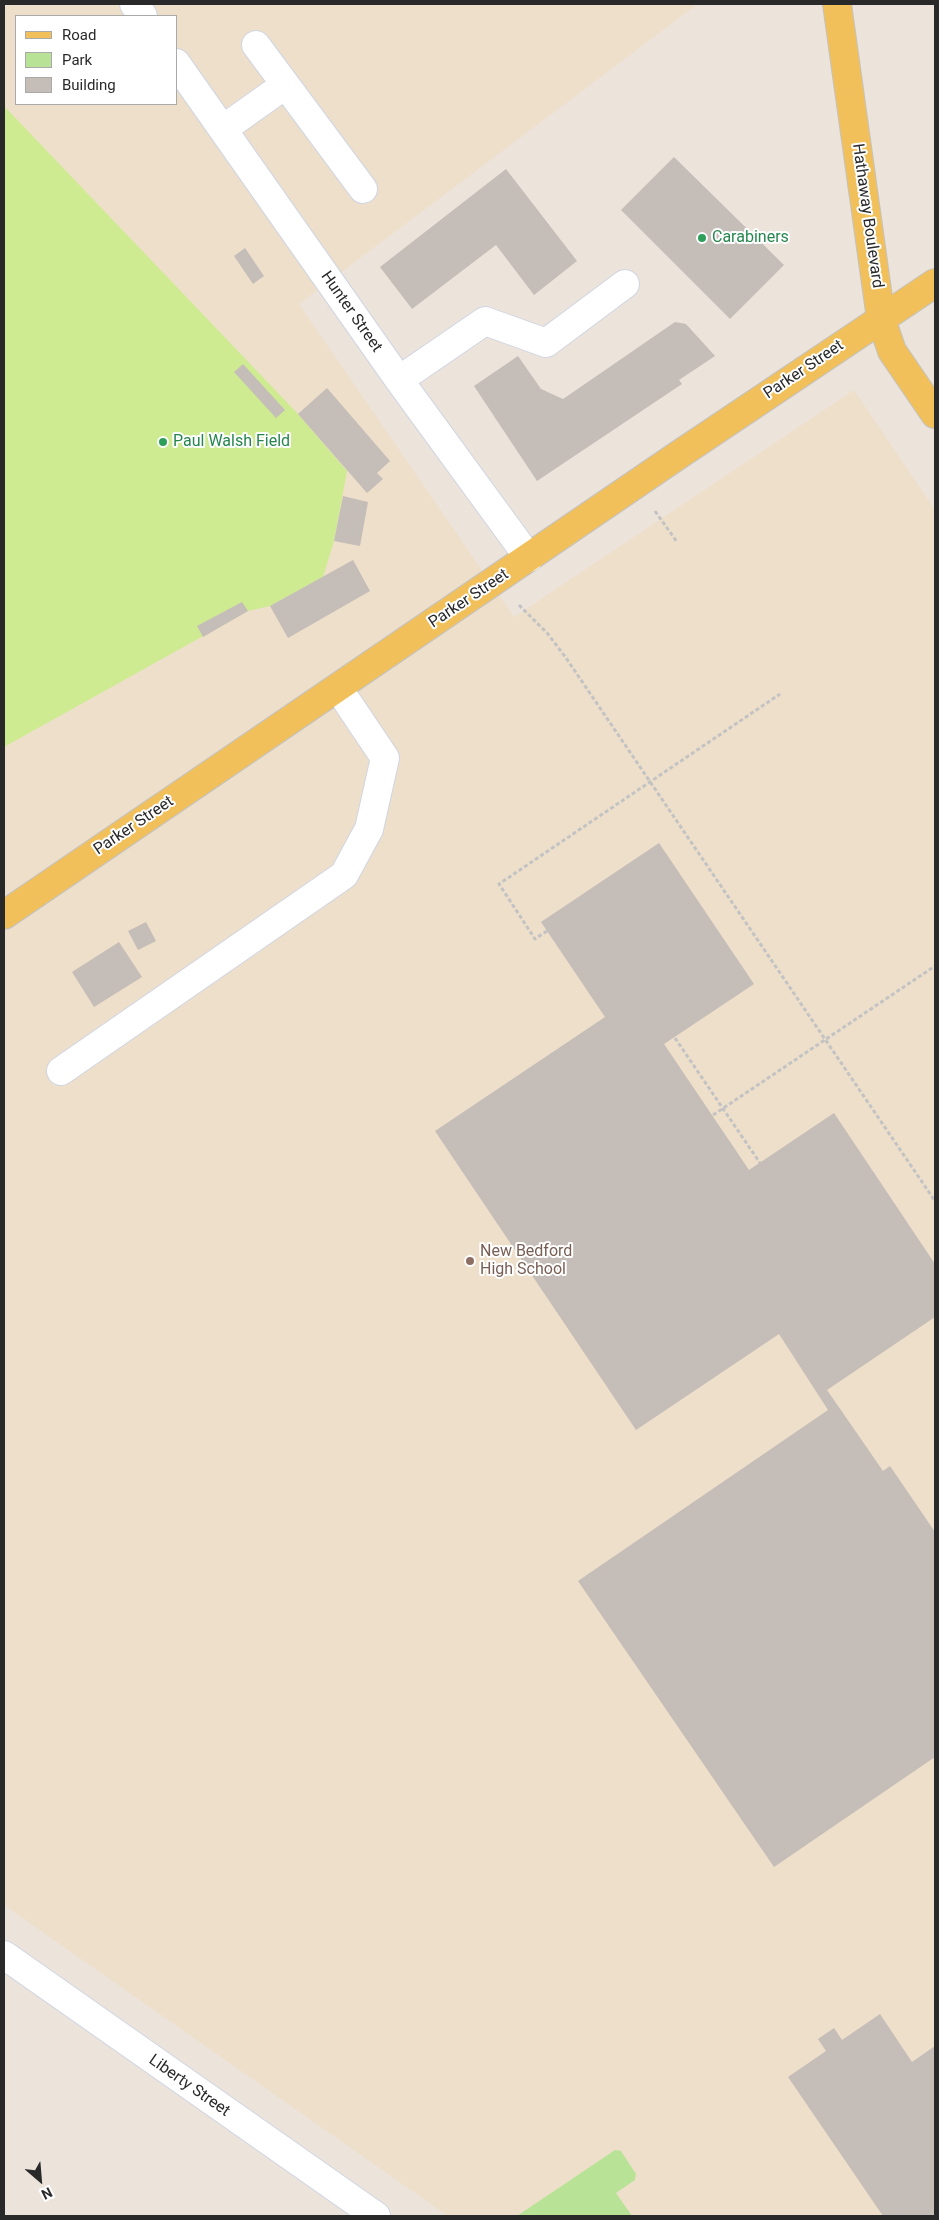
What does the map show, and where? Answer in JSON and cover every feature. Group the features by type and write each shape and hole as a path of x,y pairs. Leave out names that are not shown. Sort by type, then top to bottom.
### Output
{"main road":[{"name":"Hathaway Boulevard","path":"837,4 881,319 892,351 935,414"},
{"name":"Parker Street","path":"4,915 685,450 935,283"}],"street":[{"path":"134,4 142,15"},
{"path":"256,45 363,189"},
{"name":"Hunter Street","path":"178,66 399,380 529,558"},
{"path":"223,129 285,85"},
{"path":"399,380 485,321 546,343 625,284"},
{"path":"61,1071 344,875 369,829 385,758 338,688"},
{"name":"Liberty Street","path":"4,1955 376,2216"}],"path":[{"path":"655,511 676,542"},
{"path":"518,605 548,634 566,658 935,1201"},
{"path":"547,931 535,939 499,884 780,694"},
{"path":"712,1115 935,966"},
{"path":"675,1038 760,1163"}],"shaded area":[{"name":"New Bedford High School","path":"4,4 698,4 299,304 514,617 854,390 935,510 935,2216 448,2216 4,1905"}],"green space":[{"name":"Paul Walsh Field","path":"4,106 298,414 347,471 334,541 323,577 270,606 248,611 4,747"},
{"path":"615,2150 621,2151 636,2174 635,2180 616,2193 632,2216 517,2216"}],"building":[{"name":"Carabiners","path":"674,157 784,265 730,319 621,210"},
{"path":"506,169 577,261 534,295 496,245 412,309 380,267"},
{"path":"245,248 264,276 253,284 234,256"},
{"path":"675,322 686,324 715,356 679,380 682,384 537,481 474,386 518,356 541,389 563,399"},
{"path":"243,364 285,410 276,418 234,372"},
{"path":"327,388 390,461 377,473 383,479 367,493 298,414"},
{"path":"343,496 368,502 360,546 334,541"},
{"path":"353,560 370,591 288,638 270,606"},
{"path":"242,602 248,611 203,637 197,626"},
{"name":"New Bedford High School","path":"659,843 754,984 664,1044 749,1170 834,1113 935,1264 935,1317 827,1390 883,1471 890,1466 935,1532 935,1757 774,1867 578,1581 828,1410 779,1334 636,1430 435,1131 605,1017 541,922"},
{"path":"146,922 156,941 138,950 128,931"},
{"path":"119,942 142,977 94,1007 72,972"},
{"path":"880,2014 912,2062 935,2046 935,2216 883,2216 788,2077 826,2051 818,2039 834,2028 842,2040"}],"place":[{"name":"Carabiners","path":"702,238"},
{"name":"Paul Walsh Field","path":"163,442"},
{"name":"New Bedford High School","path":"470,1261"}]}
